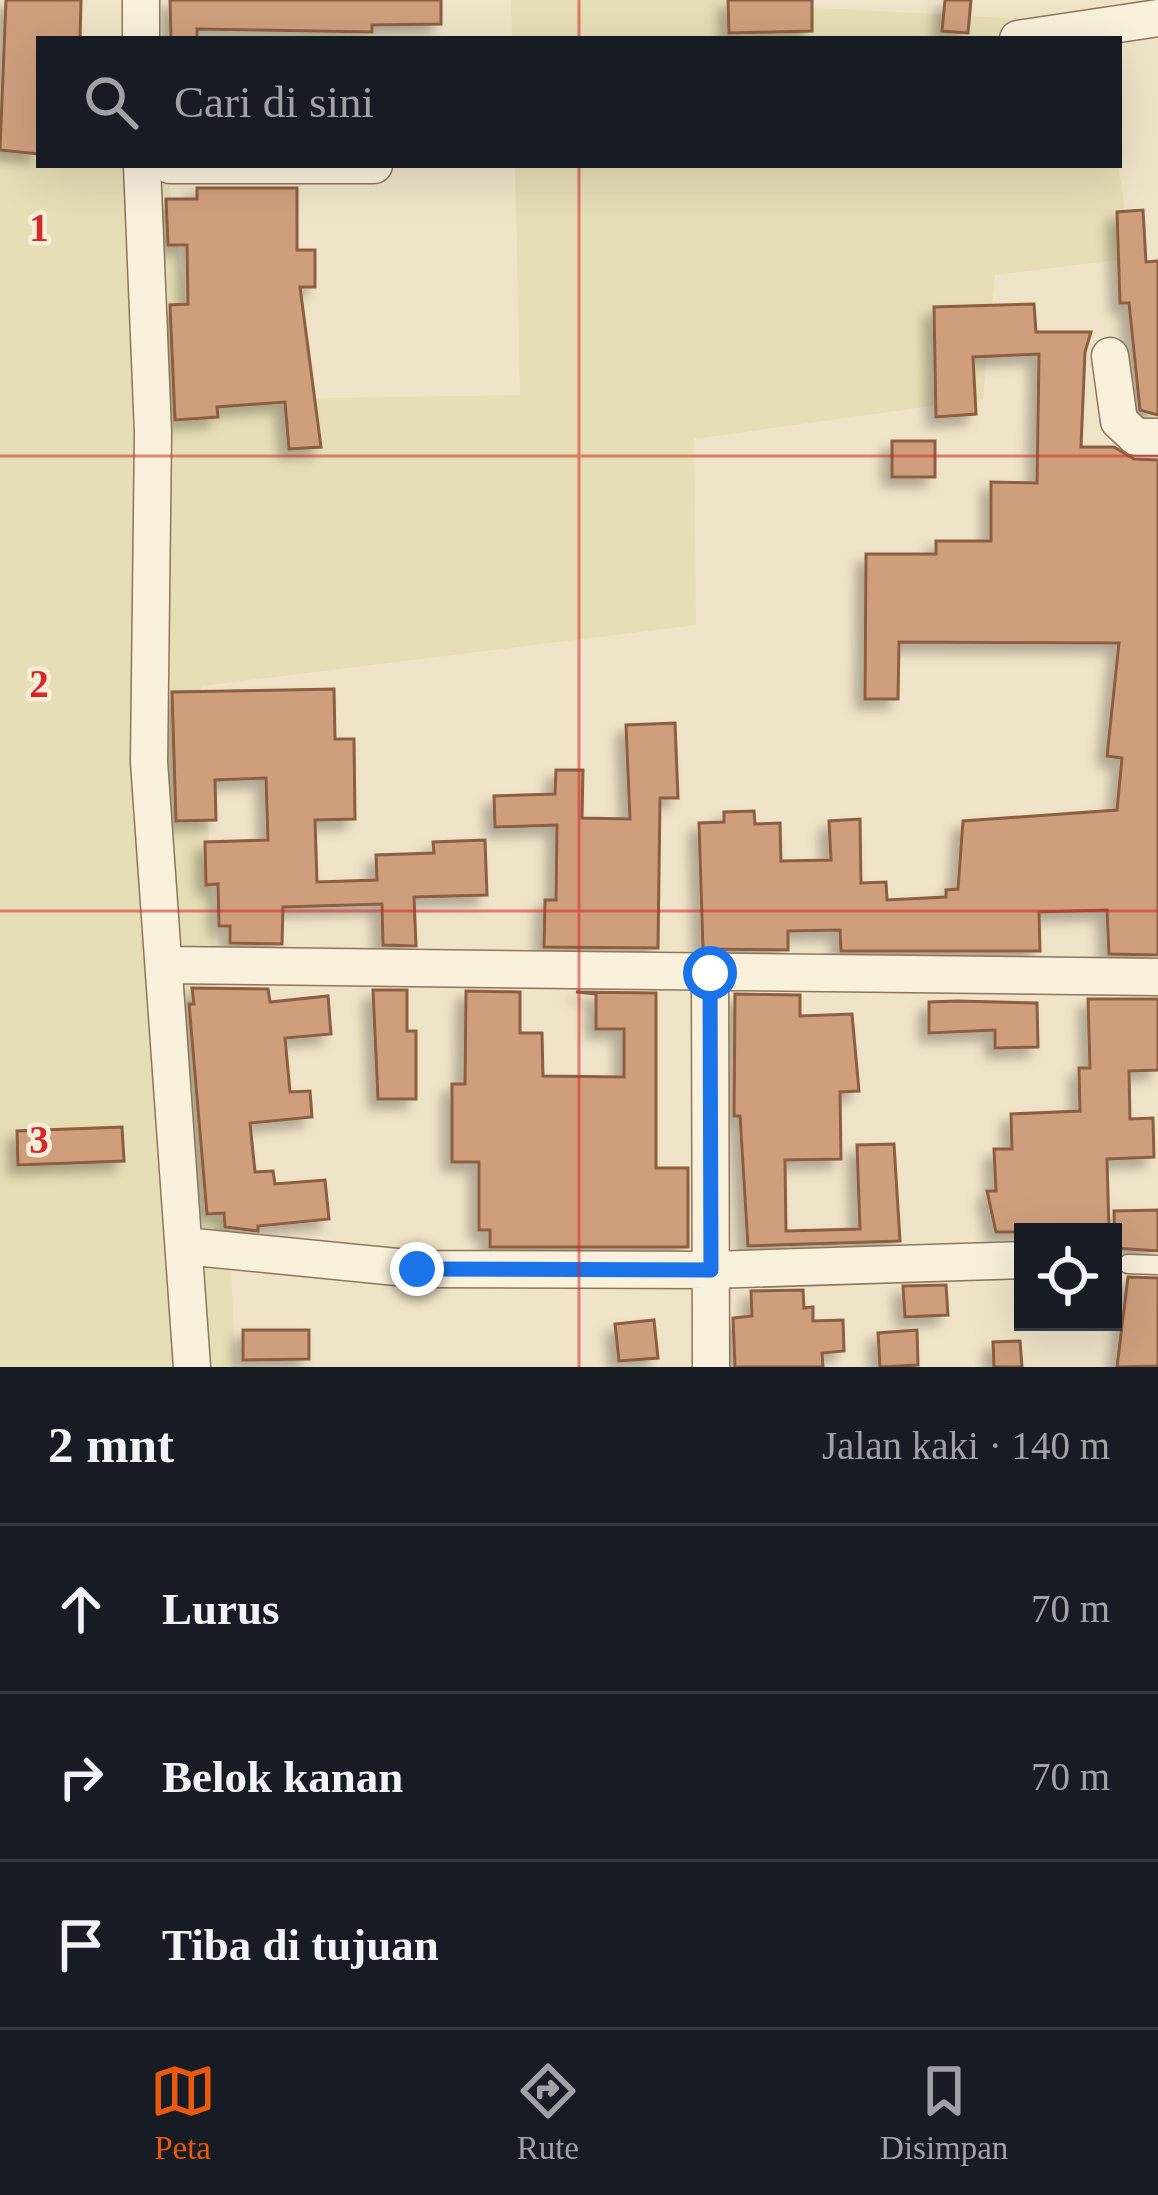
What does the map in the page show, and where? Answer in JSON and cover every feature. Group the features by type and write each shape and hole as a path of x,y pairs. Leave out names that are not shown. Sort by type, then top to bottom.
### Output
{"street":[{"path":"141,0 142,36"},
{"path":"1038,36 1158,18"},
{"path":"142,168 153,433 149,762 192,1367"},
{"path":"1110,356 1119,421 1136,436 1158,437"},
{"path":"165,965 1158,977"},
{"path":"710,973 710,1367"},
{"path":"184,1246 417,1269 711,1270 1014,1260"}],"lane":[{"path":"1128,1264 1158,1265"}],"shaded area":[{"path":"511,0 801,0 802,7 1097,23 1099,36 512,36"},
{"path":"0,134 36,140 36,168 167,168 198,400 520,395 515,168 1118,168 1132,258 995,275 983,399 694,439 696,625 201,686 236,1367 0,1367"}],"building":[{"path":"6,0 81,0 80,36 36,36 36,154 0,150"},
{"path":"170,0 441,0 441,24 372,25 372,32 197,29 197,36 171,36"},
{"path":"728,0 812,0 812,31 729,33"},
{"path":"945,0 971,0 968,33 942,31"},
{"path":"197,188 297,188 297,250 315,250 315,287 300,287 321,447 289,449 285,402 217,407 218,417 175,420 170,305 188,304 187,245 168,245 166,199 197,199"},
{"path":"1143,210 1146,262 1158,261 1158,415 1140,410 1129,303 1120,303 1117,212"},
{"path":"1034,304 1036,332 1091,332 1085,352 1081,447 1114,447 1134,459 1158,460 1158,955 1109,954 1107,910 1039,912 1040,951 841,951 840,930 788,931 788,950 703,949 699,823 724,822 724,812 754,811 755,824 780,823 781,861 831,860 829,821 860,819 861,883 886,882 887,900 946,897 946,890 958,889 963,821 1117,810 1122,758 1107,756 1119,643 899,642 898,699 865,699 866,554 936,554 936,541 991,541 991,482 1037,483 1039,354 973,357 976,414 936,417 934,307"},
{"path":"892,441 935,441 935,477 892,477"},
{"path":"334,689 335,739 354,739 355,819 315,820 317,882 377,880 376,855 434,853 433,842 485,840 487,895 414,897 416,946 383,945 382,904 283,907 282,944 230,943 230,926 219,926 218,884 206,885 205,842 268,840 266,778 215,780 216,820 176,821 172,692"},
{"path":"675,723 678,798 660,798 658,948 544,947 545,900 556,900 557,825 495,827 494,796 555,794 556,770 583,770 582,818 630,819 626,725"},
{"path":"192,988 268,989 270,1002 328,996 331,1034 285,1038 290,1092 310,1091 312,1117 250,1123 255,1172 273,1171 275,1184 325,1180 329,1219 258,1226 258,1231 225,1227 224,1213 207,1214 189,1004 194,1004"},
{"path":"373,990 407,990 407,1031 416,1031 416,1099 378,1099"},
{"path":"466,991 520,992 520,1033 542,1033 543,1076 624,1077 624,1029 596,1029 596,994 576,992 656,993 656,1168 688,1168 688,1247 490,1247 490,1230 479,1230 479,1162 452,1162 452,1084 465,1084"},
{"path":"735,994 800,995 800,1016 852,1014 859,1091 840,1092 841,1159 785,1160 786,1231 860,1229 857,1145 894,1144 900,1241 748,1246 740,1116 734,1116"},
{"path":"1088,999 1158,999 1158,1070 1129,1071 1130,1119 1153,1118 1154,1157 1107,1159 1109,1223 1014,1223 1014,1232 996,1232 987,1191 996,1191 994,1149 1012,1149 1011,1114 1080,1111 1079,1068 1090,1068"},
{"path":"929,1002 1037,1003 1038,1047 995,1048 995,1030 929,1033"},
{"path":"122,1127 124,1161 18,1165 17,1131"},
{"path":"1158,1210 1158,1251 1122,1248 1122,1223 1114,1223 1114,1211"},
{"path":"1128,1277 1158,1278 1158,1366 1117,1367"},
{"path":"946,1285 948,1315 905,1317 903,1286"},
{"path":"803,1290 804,1308 813,1307 813,1321 843,1320 844,1351 822,1353 823,1367 735,1367 733,1318 752,1316 751,1291"},
{"path":"654,1320 658,1358 619,1361 615,1324"},
{"path":"243,1330 309,1330 309,1359 243,1360"},
{"path":"917,1330 918,1365 880,1367 878,1333"},
{"path":"1020,1341 1022,1367 994,1367 993,1342"}],"route":[{"path":"417,1269 711,1270 710,973"}]}
